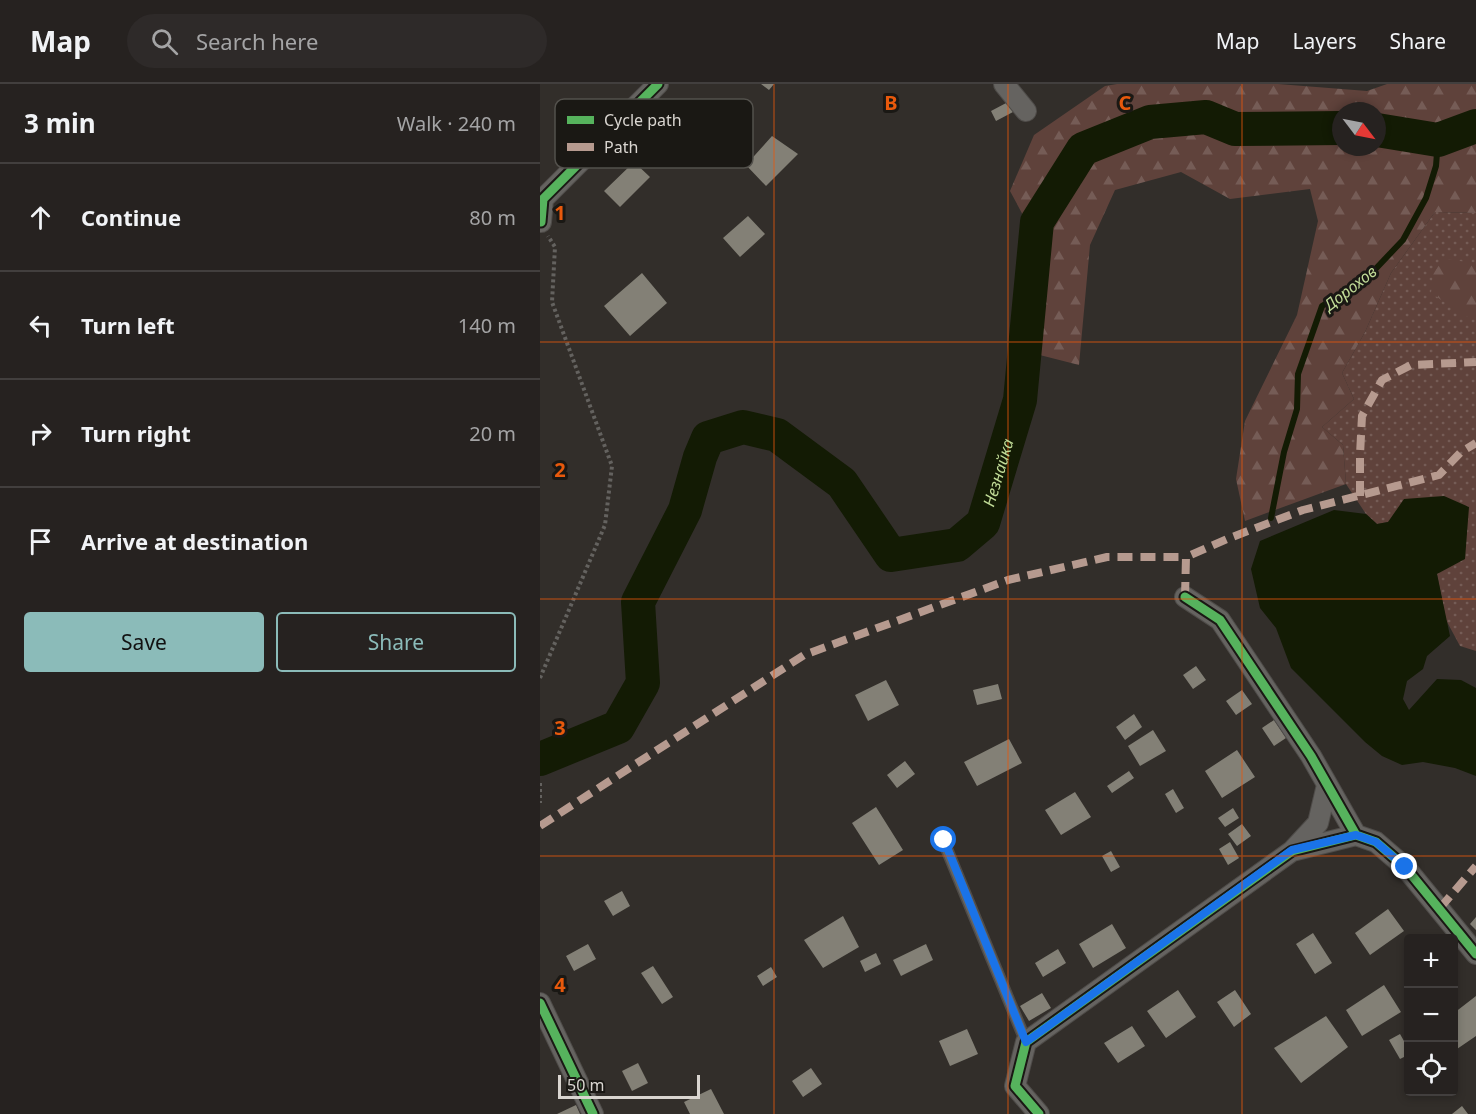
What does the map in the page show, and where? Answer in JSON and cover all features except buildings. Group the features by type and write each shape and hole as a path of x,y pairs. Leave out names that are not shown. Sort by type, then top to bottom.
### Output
{"street":[{"path":"643,99 658,84"},
{"path":"1004,84 1026,111"},
{"path":"541,222 543,200 575,168"},
{"path":"1185,597 1220,620 1311,756 1356,835"},
{"path":"1039,1114 1015,1086 1026,1042 1292,850 1318,823 1327,785"},
{"path":"1292,850 1356,835 1376,842 1405,867 1476,954"},
{"path":"540,1003 593,1114"}],"lane":[{"path":"944,840 1026,1042"}],"path":[{"path":"540,678 605,525 612,466 552,302 555,247 541,222"},
{"path":"540,783 541,801"}],"green space":[{"path":"1117,84 1278,84 1367,91 1387,84 1476,84 1476,213 1435,212 1391,273 1365,332 1342,373 1354,399 1322,427 1343,445 1346,484 1245,521 1236,479 1245,421 1297,315 1318,221 1310,189 1230,199 1181,172 1115,190 1090,245 1079,365 1032,353 1045,256 1010,191 1034,135 1105,86"},
{"path":"1435,212 1476,213 1476,651 1460,646 1446,620 1437,574 1388,522 1377,524 1366,514 1346,484 1343,445 1322,427 1354,399 1342,373 1365,332 1391,273"},
{"path":"1444,259 1476,263 1476,318 1465,316 1431,293 1433,273"}],"shaded area":[{"path":"1444,496 1469,507 1465,559 1437,574 1450,636 1427,656 1423,669 1407,681 1403,699 1409,710 1437,679 1461,680 1476,688 1476,776 1455,768 1423,762 1402,765 1382,756 1365,742 1291,668 1276,628 1260,608 1251,569 1260,541 1334,510 1366,514 1377,524 1388,522 1404,499"}],"waterway":[{"name":"Незнайка","path":"540,759 618,727 643,683 638,602 685,510 700,457 708,438 743,427 777,435 842,483 891,555 957,545 983,523 1020,400 1037,222 1083,149 1150,122 1206,117 1235,129 1332,128"},
{"name":"Незнайка","path":"1386,131 1438,140 1476,126"},
{"name":"Дорохов","path":"1271,518 1284,452 1297,409 1298,374 1322,306 1366,279 1403,240 1426,198 1436,166 1438,140"}],"marked path":[{"path":"1360,496 1362,416 1382,380 1411,365 1476,362"},
{"path":"1185,597 1186,557 1303,510 1439,475 1461,452 1476,443"},
{"path":"540,826 804,655 1008,580 1107,557 1186,557"},
{"path":"1440,908 1476,866"}],"cycle path":[{"path":"643,99 658,84"},
{"path":"541,222 543,199 574,168"},
{"path":"1185,597 1220,620 1311,756 1356,835"},
{"path":"1039,1114 1015,1086 1026,1042 1292,851 1356,835 1376,842 1405,867 1476,954"},
{"path":"540,1003 593,1114"}],"route":[{"path":"944,840 1026,1042 1292,850 1356,835 1376,842 1405,867"}]}
